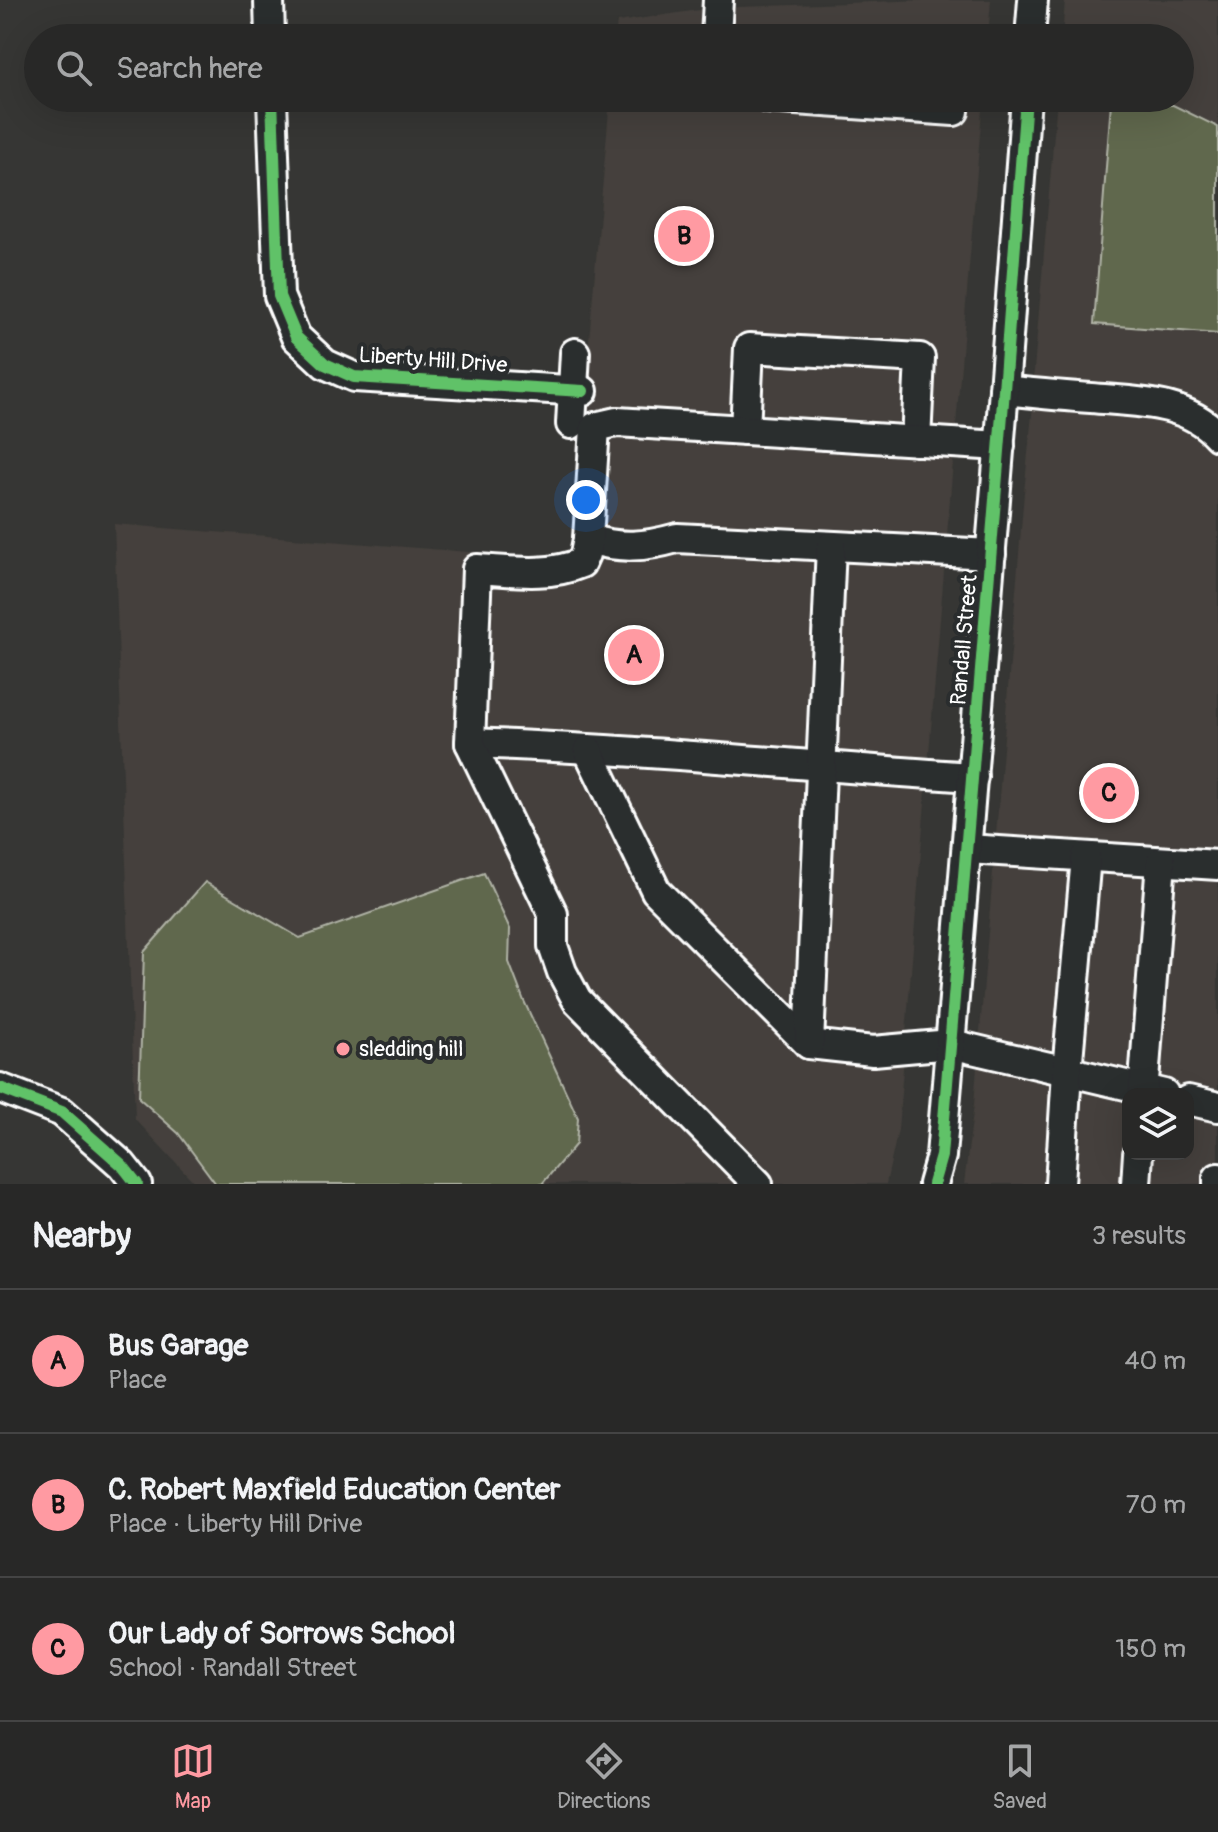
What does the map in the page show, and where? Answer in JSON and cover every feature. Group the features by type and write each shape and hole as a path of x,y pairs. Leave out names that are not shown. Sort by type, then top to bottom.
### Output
{"street":[{"path":"269,0 270,24"},
{"path":"717,24 718,0"},
{"path":"1031,24 1033,0"},
{"name":"Liberty Hill Drive","path":"272,112 279,296 296,337 325,364 354,377 577,390"},
{"name":"Randall Street","path":"933,1184 941,1156 951,1044 1025,112"},
{"path":"745,430 749,348 920,358 916,441"},
{"path":"571,424 577,390 575,353"},
{"path":"1004,390 1156,403 1185,412 1207,424 1218,436"},
{"path":"758,1184 577,1000 562,972 553,946 553,914 470,743 477,569 539,572 561,570 581,563 588,539 595,427 617,422 1000,446"},
{"path":"588,539 606,545 649,546 677,538 991,554"},
{"path":"809,1044 831,546"},
{"path":"470,743 731,758 973,777"},
{"path":"588,750 656,891 809,1044 873,1051 951,1044 1134,1088"},
{"path":"967,849 1218,865"},
{"path":"1060,1184 1086,857"},
{"path":"1150,1088 1161,862"},
{"path":"0,1088 62,1112 122,1165 137,1184"},
{"path":"1194,1101 1218,1107"},
{"path":"1136,1184 1138,1160"},
{"path":"1218,1178 1218,1184"}],"shaded area":[{"path":"991,0 989,24 617,24 712,8"},
{"path":"1065,0 1218,0 1218,1184 964,1184 974,1104 1056,112 1194,112 1194,24 1063,24"},
{"path":"609,112 982,112 898,1130 886,1184 196,1184 135,1119 114,524 570,560"}],"green space":[{"path":"1110,112 1187,112 1218,127 1218,334 1094,324"},
{"name":"sledding hill","path":"484,873 510,929 509,962 578,1118 576,1144 542,1184 216,1184 178,1133 139,1098 144,952 205,882 300,938"}],"cycle path":[{"path":"272,112 279,296 296,337 325,364 354,377 583,391"},
{"path":"933,1184 941,1156 1025,112"},
{"path":"0,1088 62,1112 122,1165 137,1184"}],"place":[{"name":"C. Robert Maxfield Education Center","path":"684,236"},
{"name":"Bus Garage","path":"634,655"},
{"name":"Our Lady of Sorrows School","path":"1109,793"},
{"name":"sledding hill","path":"343,1049"}]}
